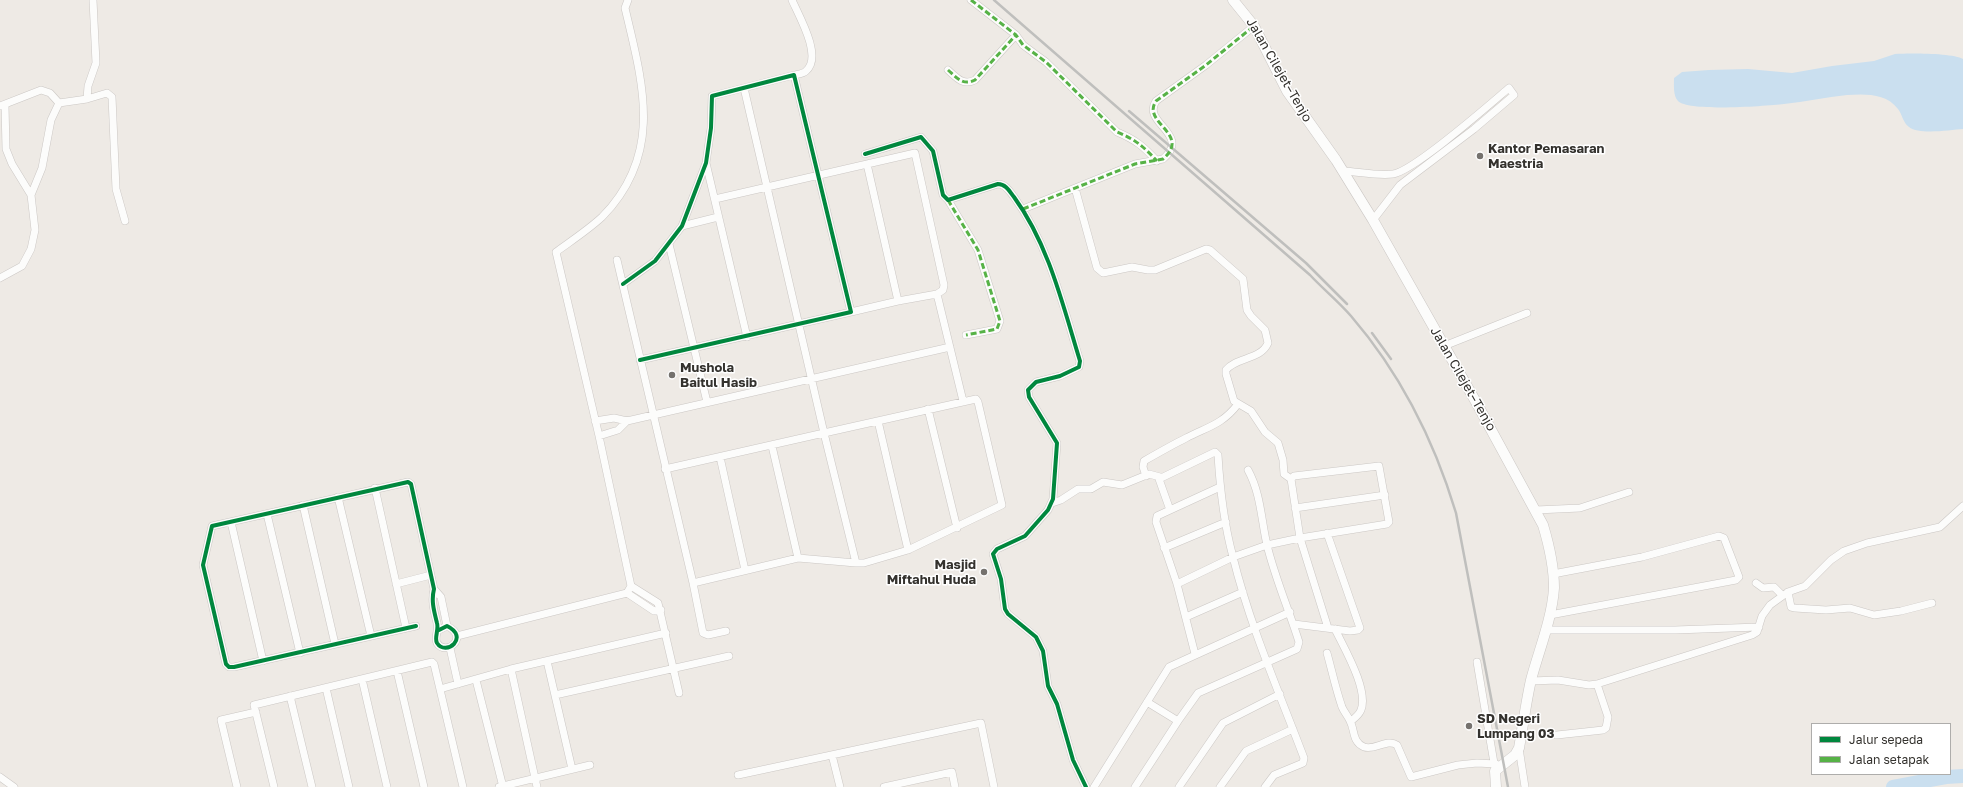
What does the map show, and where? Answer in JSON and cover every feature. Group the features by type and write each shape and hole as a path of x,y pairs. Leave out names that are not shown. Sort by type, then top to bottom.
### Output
{"main road":[{"name":"Jalan Cilejet–Tenjo","path":"1233,0 1254,26 1288,91 1344,171 1373,220 1536,510 1547,538 1554,588 1550,615 1531,681 1518,748 1515,755 1495,768"},
{"path":"1495,768 1496,787"}],"street":[{"path":"87,99 88,86 96,63 93,0"},
{"path":"628,0 624,8 645,111 642,146 634,173 617,200 601,217 556,252 599,436 629,590"},
{"path":"623,284 655,261 682,226 706,163 711,128 712,96 806,72 810,66 812,54 810,42 792,0"},
{"path":"971,0 1016,35 1023,45 1046,62 1086,100 1111,127 1117,132 1131,137 1138,142 1157,161"},
{"path":"1022,209 1135,164 1157,161 1166,158 1173,143 1170,136 1154,114 1152,109 1156,101 1206,65 1254,26"},
{"path":"948,70 961,82 969,83 976,80 1016,35"},
{"path":"794,75 851,312"},
{"path":"744,88 824,433 856,563"},
{"path":"1344,171 1394,174 1406,169 1486,108 1509,88 1514,94 1491,114 1400,185 1373,220"},
{"path":"0,278 22,266 31,249 35,230 31,195 12,164 6,149 2,106 42,90 50,93 59,103"},
{"path":"59,103 87,99 107,93 112,98 116,189 125,221"},
{"path":"31,195 42,168 51,120 59,103"},
{"path":"1486,108 1491,114"},
{"path":"865,154 922,137 933,151 943,195 948,200 978,250 1000,321 997,329 966,335"},
{"path":"640,360 800,325 898,301 937,294 943,290 944,285 916,155 913,152 715,199"},
{"path":"706,163 747,337"},
{"path":"867,164 898,301"},
{"path":"1394,174 1400,185"},
{"path":"948,200 1002,184 1006,187 1022,209 1051,268 1080,361 1079,367 1060,376 1036,382 1028,390 1029,397 1057,443 1052,503"},
{"path":"1075,188 1097,268 1103,273 1132,267 1155,270 1206,250 1210,250 1243,279 1248,310 1251,316 1265,330 1268,339 1264,351 1230,366 1226,370 1232,396 1238,404 1251,411 1264,432 1275,439 1282,456 1284,474 1291,479 1300,538 1332,629 1351,661 1360,683 1362,704 1361,710 1351,721"},
{"path":"682,226 718,217"},
{"path":"669,244 707,402"},
{"path":"617,260 654,415 665,469 693,582 703,633 708,635 726,631"},
{"path":"937,294 963,401"},
{"path":"1444,346 1527,313"},
{"path":"595,421 614,418 627,421 950,347"},
{"path":"665,469 720,458 972,399 978,402 1002,505 908,550 864,563 798,558 693,582"},
{"path":"1146,476 1143,467 1144,461 1188,437 1213,427 1231,413 1238,404"},
{"path":"928,409 956,528"},
{"path":"599,436 618,430 627,421"},
{"path":"878,421 908,550"},
{"path":"772,446 798,558"},
{"path":"1086,787 1073,760 1057,704 1048,686 1044,651 1036,637 1008,614 1005,609 1001,579 994,554 997,549 1025,536 1052,503 1080,488 1091,489 1105,482 1122,485 1152,474 1160,477 1215,452 1218,455 1220,487 1232,557 1254,627 1304,761 1303,763 1274,775 1264,787"},
{"path":"720,458 745,570"},
{"path":"1177,584 1232,557 1267,545 1326,533 1387,524 1389,522 1380,467 1378,466 1294,476 1291,479"},
{"path":"1135,787 1198,693 1298,649 1299,642 1294,624 1267,545 1259,493 1248,470"},
{"path":"1160,477 1159,482 1170,510"},
{"path":"416,626 300,653 229,667 226,664 203,565 212,526 375,488 404,482 411,484 434,589 441,597 447,626 454,630 457,636 456,643 450,648 443,648 437,643 436,636 439,630 447,626"},
{"path":"1195,654 1177,584 1164,548 1156,519 1157,516 1220,487"},
{"path":"375,488 406,628"},
{"path":"1536,510 1580,508 1629,492"},
{"path":"1296,508 1385,495"},
{"path":"338,497 371,636"},
{"path":"303,505 335,644"},
{"path":"1531,681 1558,680 1589,685 1597,684 1752,635 1757,632 1766,610 1785,594 1805,586 1831,560 1844,551 1867,543 1940,527 1963,506"},
{"path":"267,514 300,653"},
{"path":"231,522 263,661"},
{"path":"1164,548 1226,522"},
{"path":"1294,624 1350,631 1358,630 1360,624 1326,533"},
{"path":"1550,615 1736,580 1739,577 1724,538 1720,536 1642,557 1553,574"},
{"path":"396,584 431,575"},
{"path":"1756,583 1763,588 1774,586 1785,594 1791,607 1795,608 1826,610 1850,608 1870,615 1901,611 1932,602"},
{"path":"434,589 431,598 439,630"},
{"path":"457,636 629,590 658,603 661,610 679,693"},
{"path":"1186,617 1243,592"},
{"path":"1094,787 1169,667 1254,627 1290,612"},
{"path":"1545,630 1675,630 1759,627"},
{"path":"440,689 547,661 666,633"},
{"path":"450,648 458,684"},
{"path":"1327,653 1342,708 1351,721 1352,732 1356,741 1362,745 1374,748 1390,742 1397,745 1410,777 1458,765 1477,763 1495,768 1477,662"},
{"path":"555,696 729,656"},
{"path":"547,661 572,769"},
{"path":"274,787 254,705 432,662 434,664 463,787"},
{"path":"511,670 537,787"},
{"path":"397,671 424,787"},
{"path":"362,679 387,787"},
{"path":"476,680 502,787 590,765"},
{"path":"1557,735 1603,730 1606,728 1608,717 1597,684"},
{"path":"326,688 349,787"},
{"path":"1179,787 1223,723 1280,694"},
{"path":"290,696 312,787"},
{"path":"1147,702 1178,721"},
{"path":"237,787 221,720 256,712"},
{"path":"738,776 981,723 994,787"},
{"path":"1220,787 1246,751 1293,729"},
{"path":"1518,748 1526,787"},
{"path":"832,755 840,787"},
{"path":"884,787 916,784 952,772 955,787"},
{"path":"0,777 14,787"}],"water":[{"path":"1895,54 1941,55 1963,59 1963,129 1920,131 1914,129 1907,125 1899,111 1888,100 1881,97 1868,95 1847,95 1775,105 1745,107 1697,106 1685,104 1676,99 1674,78 1682,72 1748,69 1792,73 1874,61"}],"waterway":[{"path":"1893,787 1946,777 1963,776"}],"railway":[{"path":"994,0 1310,275 1351,316 1385,361 1414,409 1426,434 1456,513 1508,787"},
{"path":"1129,111 1306,263 1347,304"},
{"path":"1372,333 1391,359"}],"marked path":[{"path":"971,0 1016,35 1023,45 1046,62 1117,132 1139,144 1157,161"},
{"path":"1023,209 1135,164 1163,159 1170,150 1172,142 1170,135 1155,116 1153,109 1156,101 1206,65 1254,26"},
{"path":"948,70 964,82 971,82 975,80 1016,35"},
{"path":"948,200 978,250 1000,321 997,329 966,335"}],"cycle path":[{"path":"623,284 655,261 682,226 706,163 711,128 712,96 794,75 851,312 640,360"},
{"path":"865,154 921,137 933,151 943,195 948,200 998,184 1003,185 1011,193 1037,235 1054,276 1080,361 1079,367 1060,376 1036,382 1028,390 1029,397 1057,443 1053,499 1048,510 1025,536 997,549 993,554 1001,579 1005,609 1008,614 1036,637 1043,651 1048,686 1057,704 1073,760 1086,787"},
{"path":"416,626 229,667 226,664 203,565 212,526 408,482 411,484 434,589 433,602 437,626 436,641 441,647 446,648 454,644 456,640 454,630 447,626 439,630"}],"place":[{"name":"Kantor Pemasaran Maestria","path":"1480,156"},
{"name":"Mushola Baitul Hasib","path":"672,375"},
{"name":"Masjid Miftahul Huda","path":"984,572"},
{"name":"SD Negeri Lumpang 03","path":"1469,726"}]}
